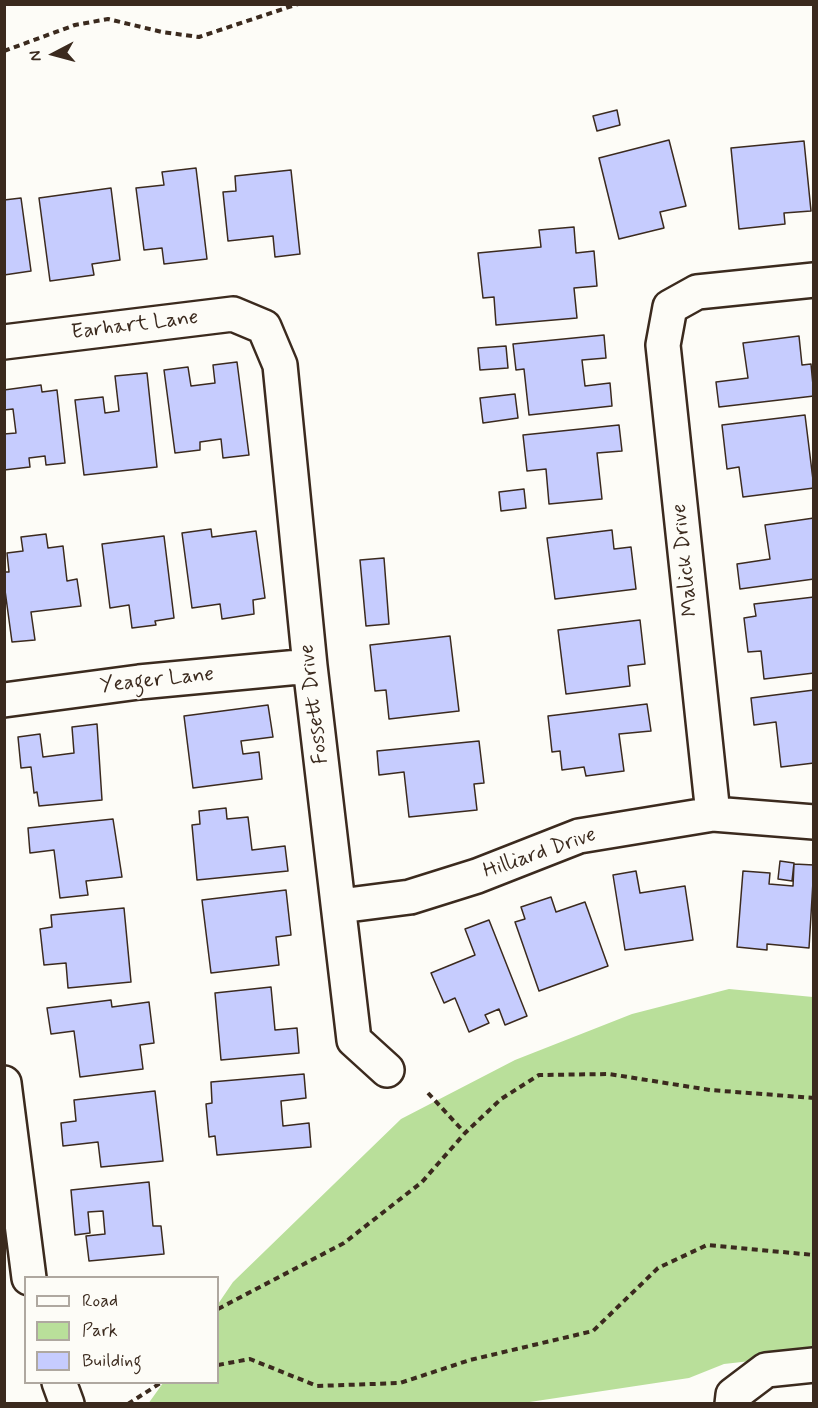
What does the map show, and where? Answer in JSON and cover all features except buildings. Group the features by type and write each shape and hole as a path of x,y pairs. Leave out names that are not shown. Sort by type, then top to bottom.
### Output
{"street":[{"name":"Malick Drive","path":"713,814 663,345 670,307 697,292 813,280"},
{"name":"Earhart Lane","path":"4,342 233,314 264,327"},
{"name":"Fossett Drive","path":"264,327 280,364 310,666 354,1040 387,1070"},
{"name":"Yeager Lane","path":"4,700 139,682 310,666"},
{"name":"Hilliard Drive","path":"339,906 410,897 477,876 579,836 713,814 813,822"},
{"path":"4,1083 29,1276"},
{"path":"732,1404 733,1395 766,1370 813,1365"},
{"path":"59,1384 67,1404"}],"path":[{"path":"4,51 75,25 108,20 162,32 199,37 298,4"},
{"path":"219,1308 344,1243 422,1182 465,1133 501,1100 539,1075 609,1074 710,1090 813,1098"},
{"path":"428,1093 465,1133"},
{"path":"219,1365 250,1359 317,1386 400,1383 470,1360 593,1331 658,1268 707,1245 813,1255"},
{"path":"128,1404 160,1384"}],"green space":[{"path":"729,989 813,997 813,1354 724,1364 689,1378 523,1403 148,1404 162,1384 219,1384 219,1303 233,1282 401,1119 515,1060 632,1014"}]}
